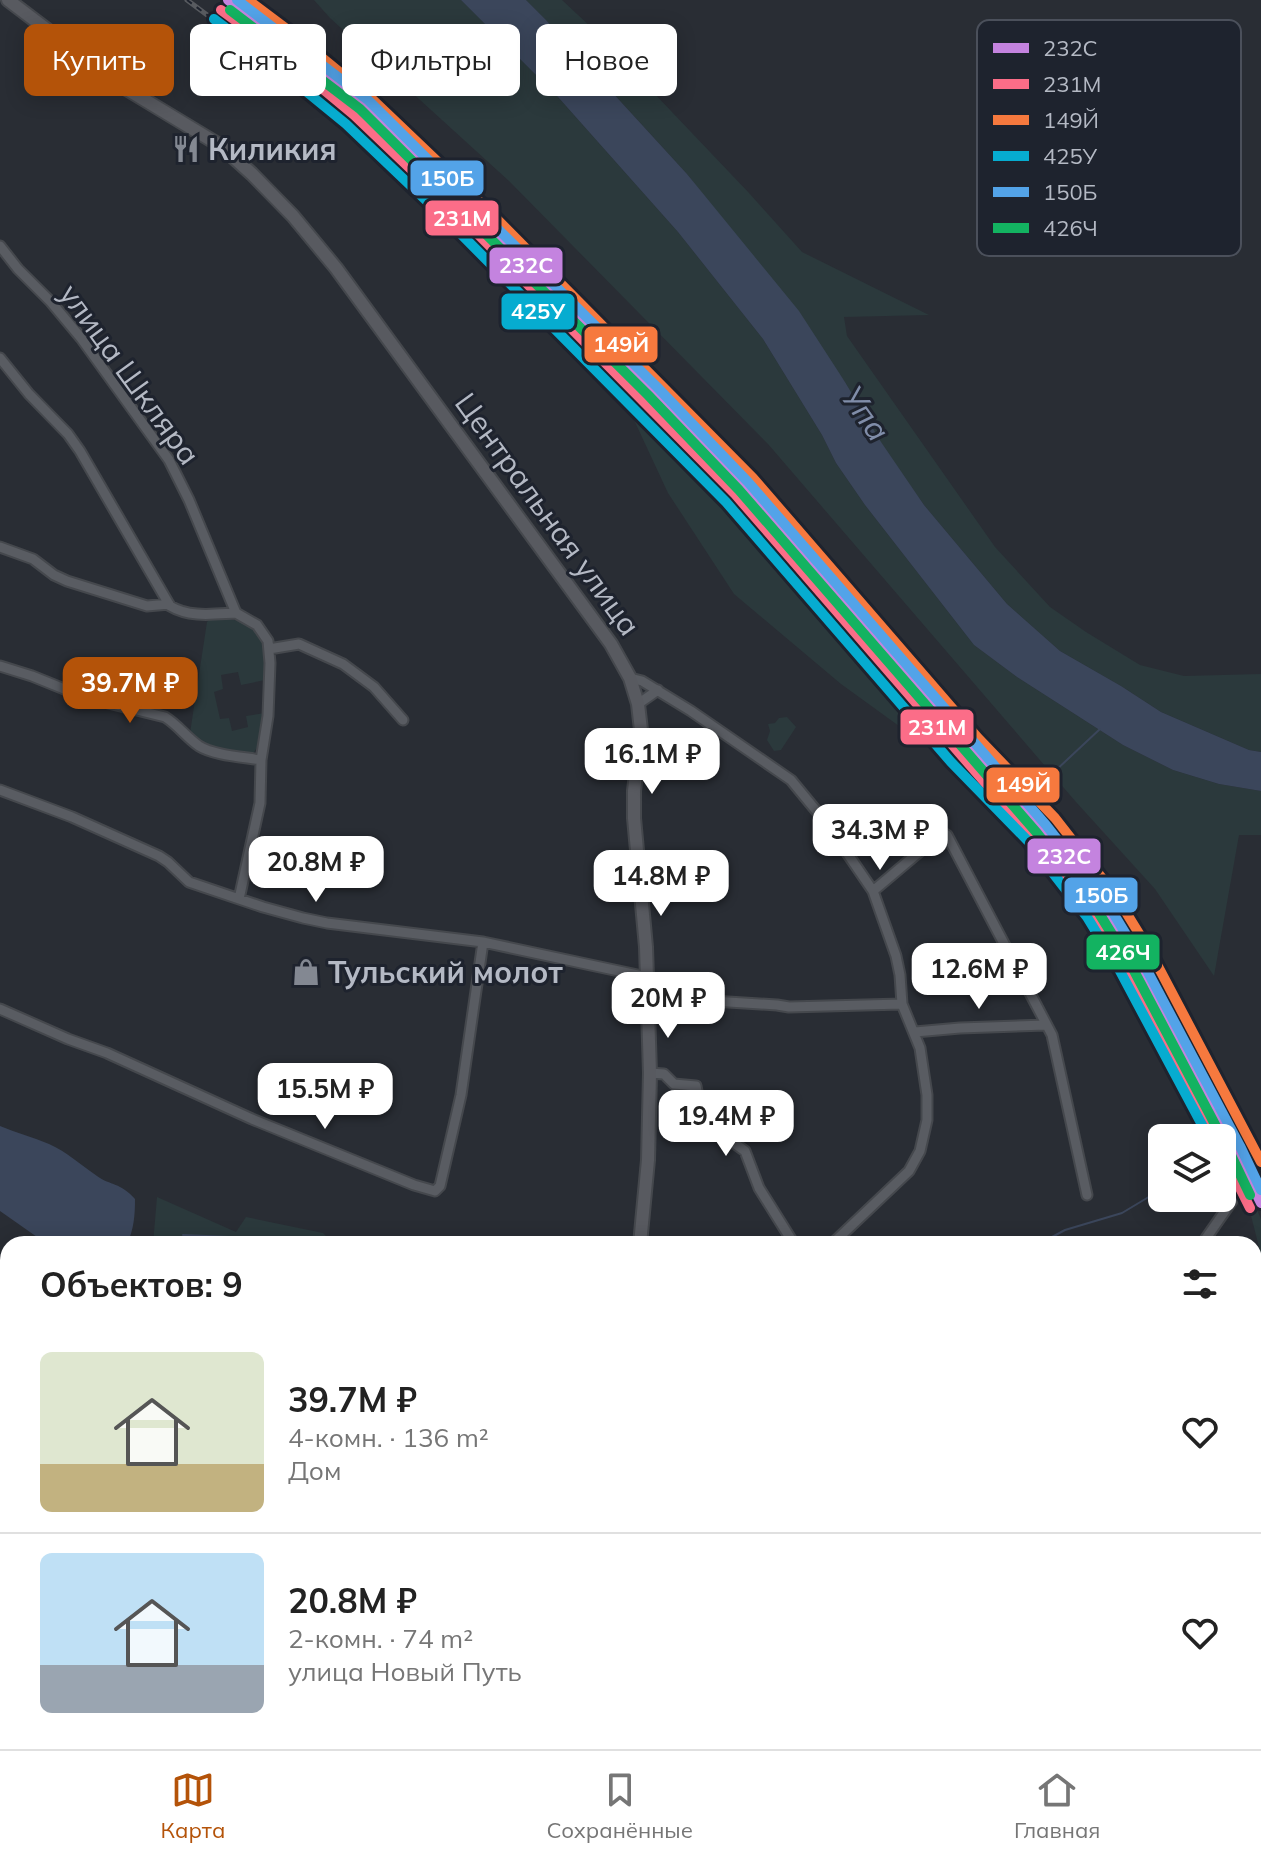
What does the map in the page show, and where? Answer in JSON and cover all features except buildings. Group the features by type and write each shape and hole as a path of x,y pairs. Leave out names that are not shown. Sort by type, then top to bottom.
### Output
{"main road":[{"name":"Центральная улица","path":"8,0 120,85 221,146 293,216 429,394 611,644 630,678 638,704 641,730 634,818 649,997 648,1160 641,1236"}],"street":[{"name":"улица Шкляра","path":"0,246 81,338 169,460 236,613 257,625 267,638 269,649"},
{"path":"0,358 80,451 169,604 195,614 236,613"},
{"path":"0,547 33,559 67,581 147,606 169,604"},
{"path":"239,899 260,803 261,760 268,716 269,649 299,644 343,664 374,687 403,720"},
{"path":"0,666 84,697 165,717 201,747 261,760"},
{"path":"630,678 642,681 703,718 791,780 828,825 873,891 896,956 902,1004 915,1032 928,1112 920,1151 906,1175 841,1236"},
{"path":"638,704 658,690"},
{"path":"0,790 72,817 159,856 189,882 303,918 483,942 647,977"},
{"path":"873,891 943,833 948,836 1054,1041 1087,1195"},
{"path":"0,1009 107,1053 252,1119 435,1191 440,1186 461,1095 483,942"},
{"path":"649,997 789,1007 902,1004"},
{"path":"915,1032 1046,1025"},
{"path":"650,1073 664,1074 674,1084 696,1086 702,1116 715,1121 727,1138 745,1151 759,1188 789,1236"},
{"path":"1208,1236 1224,1212"}],"shaded area":[{"path":"314,0 461,0 485,24 342,24 342,29"},
{"path":"526,0 562,0 588,24 550,24"},
{"path":"520,59 536,75 536,96 558,97 678,232 763,339 836,463 974,645 1017,677 1123,745 1173,770 1219,784 1261,791 1261,835 1239,835 1214,976 1155,889 1076,802 768,444 509,181 416,96 520,96"},
{"path":"616,96 657,96 802,252 929,315 844,317 847,336 995,547 1050,607 1140,665 1184,676 1261,674 1261,752 1249,750 1161,712 1060,651 1007,604 924,505 880,442 845,382 687,174"},
{"path":"642,392 796,557 1094,912 1133,966 1217,1124 1207,1124 1057,875 968,776 841,684 734,594 668,493 628,407"},
{"path":"212,617 242,622 251,626 262,639 265,680 241,685 238,672 221,675 223,689 214,692 220,719 229,718 232,731 248,727 246,716 265,713 259,744 253,754 207,747 190,733 207,622"},
{"path":"787,717 796,727 781,750 774,751 767,740 770,731 768,724"},
{"path":"1236,1162 1261,1219 1261,1236 1256,1236 1246,1196 1236,1177"},
{"path":"157,1197 236,1232 246,1217 326,1236 154,1236"}],"water":[{"path":"461,0 526,0 546,20 550,24 536,24 536,75 520,59 520,24 485,24"},
{"path":"616,96 687,174 799,311 924,505 1007,604 1060,651 1161,712 1249,750 1261,752 1261,791 1219,784 1173,770 1123,745 1017,677 974,645 836,463 763,339 678,232 558,97"},
{"path":"0,1126 56,1147 135,1199 130,1236 36,1236 0,1211"}],"waterway":[{"path":"1054,772 1100,729"},
{"path":"1008,801 1003,811 1080,899 1130,971 1212,1124"},
{"path":"1054,1236 1122,1213 1148,1197"},
{"path":"183,1235 206,1236"}],"railway":[{"path":"187,0 219,24"}],"transit line":[{"name":"232C","path":"228,0 362,106 471,210 744,486 1062,853 1125,942 1186,1053 1261,1203"},
{"name":"150Б","path":"237,0 368,100 657,387 748,482 1046,825 1107,903 1141,959 1261,1190"},
{"name":"149Й","path":"248,0 370,97 480,202 753,478 978,738 1055,818 1116,896 1151,953 1261,1162"},
{"name":"231М","path":"221,10 277,51 354,115 463,219 735,494 1053,861 1092,913 1126,968 1208,1124"},
{"name":"426Ч","path":"230,10 360,109 648,395 739,490 1037,833 1097,910 1131,965 1250,1195"},
{"name":"425У","path":"214,19 346,124 454,227 726,502 951,762 1028,841 1087,917 1120,971 1202,1124"},
{"name":"231М","path":"1236,1180 1250,1208"}],"place":[{"name":"Киликия","path":"186,149"},
{"name":"Тульский молот","path":"306,972"}],"water label":[{"name":"Упа","path":"866,413"}]}
